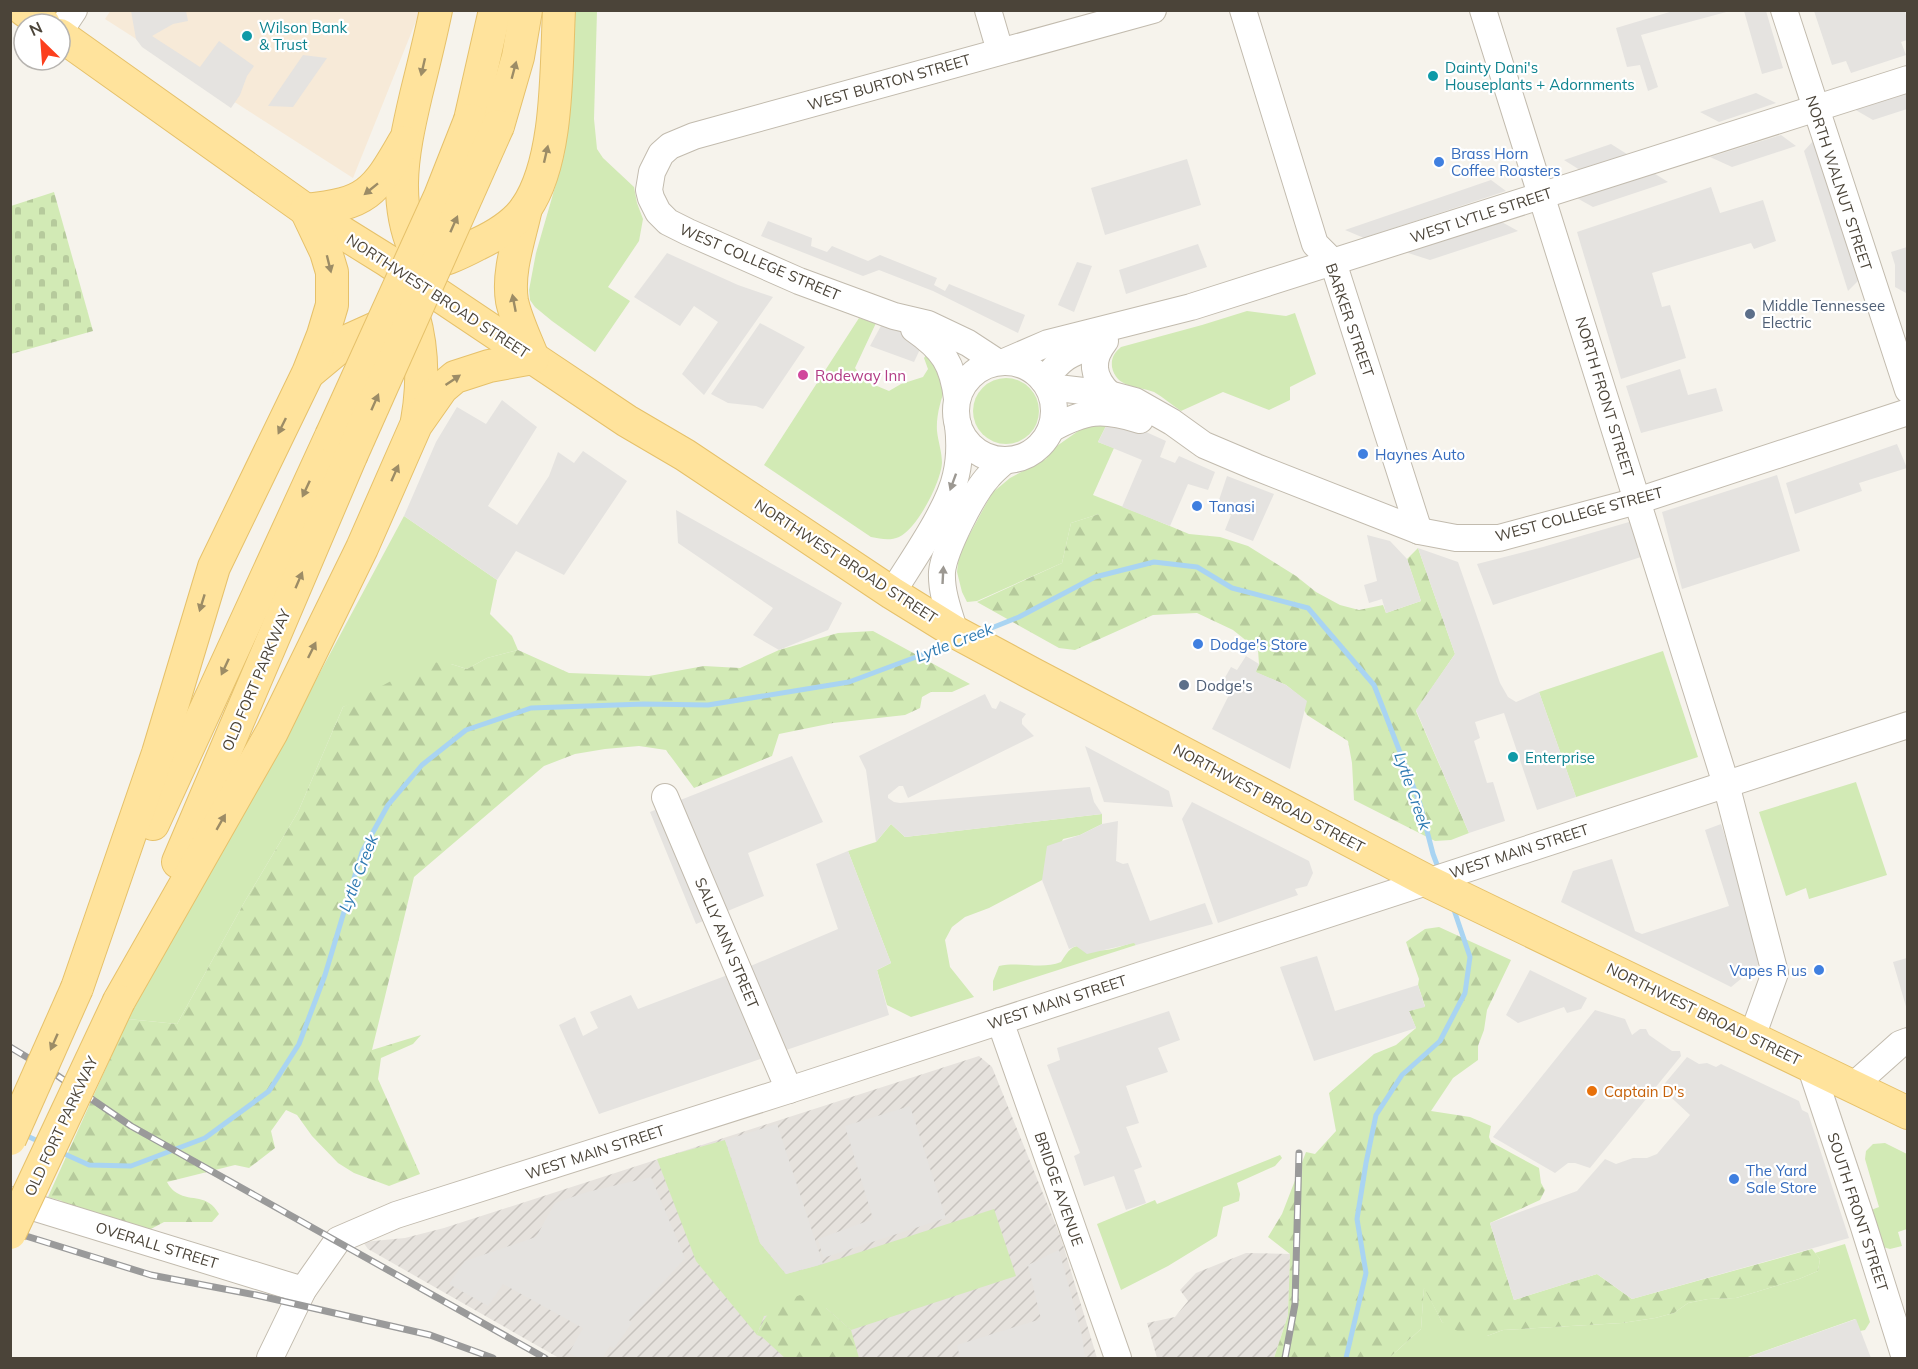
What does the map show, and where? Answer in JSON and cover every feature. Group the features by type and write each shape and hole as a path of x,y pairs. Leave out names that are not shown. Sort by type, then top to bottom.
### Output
{"main road":[{"path":"436,10 404,142 401,177 403,208 407,226 422,265 434,286 461,312"},
{"path":"484,123 495,10"},
{"path":"484,123 518,57 526,10"},
{"path":"119,1001 272,732 362,548 416,425 438,393 455,377 489,366 533,358 512,297 514,263 526,208 543,168 550,138 559,10"},
{"name":"NORTHWEST BROAD STREET","path":"72,42 306,210 388,261 627,421 685,455 892,593 955,632 1406,877 1476,904 1908,1113"},
{"name":"OLD FORT PARKWAY","path":"10,1233 119,1001 341,446 484,123"},
{"path":"77,988 158,753 214,567 308,373 332,305 332,272 326,252 306,210 334,207 357,200 384,177 404,142"},
{"path":"388,261 412,266 459,254 491,238 513,222 526,208"},
{"path":"388,261 399,278 416,323 422,368 422,391 416,425"},
{"path":"308,373 346,341 387,321 413,313 461,312"},
{"name":"OLD FORT PARKWAY","path":"10,1138 77,988 341,446"}],"street":[{"path":"988,10 1000,51"},
{"name":"WEST BURTON STREET","path":"650,183 655,163 661,154 670,146 694,136 1153,10"},
{"name":"BARKER STREET","path":"1243,10 1315,244 1333,262 1419,531"},
{"name":"NORTH FRONT STREET","path":"1483,10 1726,784"},
{"name":"NORTH WALNUT STREET","path":"1784,10 1814,108 1908,390"},
{"name":"WEST LYTLE STREET","path":"957,399 968,379 986,365 1000,362 1048,343 1191,307 1908,79"},
{"name":"WEST COLLEGE STREET","path":"650,183 654,206 668,222 678,228 799,281 894,316 928,324 968,343 1000,362"},
{"name":"WEST LYTLE STREET","path":"1046,384 1055,366 1069,354 1191,307"},
{"name":"WEST COLLEGE STREET","path":"894,316 939,349 953,375 957,399"},
{"path":"1105,341 1094,360 1094,371 1102,387 1109,394"},
{"path":"958,425 971,447 993,459 1020,458 1033,451 1044,441 1051,429 1054,415 1054,401 1046,384 1033,370 1019,363 1000,362"},
{"name":"WEST COLLEGE STREET","path":"1046,384 1109,394 1147,407 1203,445 1419,531 1456,538 1499,538 1637,501 1908,412"},
{"path":"892,593 944,506 956,477 960,447 956,412 957,399"},
{"name":"WEST COLLEGE STREET","path":"1051,429 1074,416 1100,411 1121,414 1170,431 1186,433"},
{"path":"955,632 942,584 942,570 948,550 987,477 1006,460"},
{"name":"WEST MAIN STREET","path":"270,1359 303,1290 338,1240 396,1215 1000,1021 1406,877 1465,868 1908,725"},
{"path":"1726,784 1775,973 1752,1037"},
{"name":"SALLY ANN STREET","path":"665,797 789,1090"},
{"name":"BRIDGE AVENUE","path":"1000,1021 1118,1359"},
{"path":"1853,1086 1900,1044 1908,1041"},
{"name":"SOUTH FRONT STREET","path":"1810,1065 1905,1359"},
{"name":"OVERALL STREET","path":"10,1200 303,1290"}],"shaded area":[{"path":"111,10 420,11 353,178 105,19"},
{"path":"131,11 186,11 188,21 173,24 152,36 200,67 219,41 254,66 231,108 142,47 136,39"},
{"path":"1673,11 1730,11 1641,35 1658,87 1648,91 1640,65 1627,67 1616,28"},
{"path":"1744,11 1766,11 1783,68 1762,74"},
{"path":"1814,11 1905,11 1907,40 1901,42 1906,55 1851,73 1846,61 1832,65"},
{"path":"303,55 327,58 293,107 268,106"},
{"path":"1907,92 1907,109 1873,120 1854,109"},
{"path":"1756,93 1776,103 1719,122 1700,112"},
{"path":"1781,135 1796,146 1732,167 1710,157"},
{"path":"1814,140 1859,280 1848,291 1804,151"},
{"path":"1611,144 1630,156 1580,170 1564,160"},
{"path":"1187,159 1201,205 1105,235 1091,188"},
{"path":"1652,172 1668,182 1593,207 1575,197"},
{"path":"1491,180 1506,191 1364,238 1345,230"},
{"path":"1711,187 1720,213 1763,200 1776,241 1754,249 1751,243 1652,273 1662,307 1670,305 1686,358 1621,379 1577,232"},
{"path":"768,221 812,238 811,246 827,252 832,246 868,261 880,255 937,278 934,285 945,291 949,284 1025,315 1018,333 933,291 879,270 863,276 761,236"},
{"path":"1500,221 1518,231 1430,260 1405,252"},
{"path":"1198,244 1207,267 1126,294 1119,270"},
{"path":"1907,247 1908,292 1906,293 1895,287 1895,265 1891,252"},
{"path":"667,253 738,285 773,297 704,395 682,374 718,322 694,306 680,326 634,297"},
{"path":"1077,262 1092,266 1074,312 1058,305"},
{"path":"760,323 805,347 763,409 728,403 711,394"},
{"path":"882,324 911,336 922,345 914,362 870,346"},
{"path":"1680,369 1688,395 1716,388 1723,411 1641,433 1626,386"},
{"path":"502,400 537,427 488,506 517,525 549,476 558,452 574,463 583,451 627,481 564,575 516,551 497,580 404,516 436,442 457,407 486,424"},
{"path":"1108,422 1124,422 1166,441 1160,457 1175,463 1179,456 1215,472 1208,490 1188,484 1170,526 1122,507 1142,460 1098,442"},
{"path":"1897,444 1907,468 1859,483 1862,491 1795,514 1786,483"},
{"path":"1777,475 1800,551 1682,589 1662,512"},
{"path":"1227,476 1274,494 1253,541 1225,530 1231,515 1216,509"},
{"path":"676,510 842,603 828,630 779,650 753,635 773,608 678,543"},
{"path":"1636,520 1647,555 1493,605 1477,564"},
{"path":"1367,535 1390,541 1407,559 1421,601 1386,613 1382,599 1369,603 1364,585 1377,581"},
{"path":"1418,548 1458,562 1500,683 1508,697 1516,702 1539,692 1576,797 1537,810 1504,713 1475,722 1480,738 1474,741 1487,783 1493,782 1505,821 1469,833 1416,710 1455,654"},
{"path":"1246,656 1259,664 1256,672 1286,685 1307,701 1290,769 1212,729 1233,687 1223,681 1231,667 1237,670"},
{"path":"985,694 992,708 996,709 1000,701 1026,714 1022,719 1022,724 1034,736 908,798 903,786 899,786 888,795 888,798 900,803 1090,787 1094,802 1102,814 905,837 891,824 876,842 866,770 859,756"},
{"path":"1085,746 1169,791 1173,807 1104,802"},
{"path":"792,756 823,822 748,853 764,896 696,924 650,812"},
{"path":"1192,802 1309,861 1313,873 1307,886 1295,889 1298,895 1218,923 1182,819"},
{"path":"1118,821 1116,861 1123,864 1128,863 1150,921 1205,903 1213,924 1136,945 1134,943 1087,954 1076,946 1069,949 1042,880 1047,846 1080,835 1102,824"},
{"path":"1721,824 1764,960 1731,987 1561,902 1573,871 1612,859 1635,931 1642,934 1729,906 1705,830"},
{"path":"848,851 891,963 877,970 889,1015 599,1114 559,1025 575,1017 583,1036 598,1028 590,1012 631,995 638,1009 746,968 838,929 816,864"},
{"path":"1317,956 1335,1011 1418,985 1425,1007 1409,1011 1416,1028 1314,1061 1280,967"},
{"path":"1908,958 1907,1010 1893,962"},
{"path":"1530,970 1587,998 1581,1009 1567,1013 1564,1007 1518,1023 1506,1015"},
{"path":"1595,1010 1625,1019 1632,1035 1640,1029 1646,1029 1649,1035 1672,1051 1680,1051 1681,1056 1590,1168 1568,1163 1555,1173 1493,1137"},
{"path":"1169,1011 1180,1040 1158,1048 1168,1072 1126,1086 1139,1123 1126,1127 1142,1167 1134,1170 1146,1203 1126,1210 1114,1176 1084,1186 1074,1156 1080,1153 1047,1065 1060,1060 1057,1048"},
{"path":"979,1056 992,1067 1061,1238 1097,1358 559,1358 368,1249 363,1242 405,1238 444,1228"},
{"path":"1687,1057 1699,1064 1707,1063 1716,1067 1721,1064 1799,1101 1802,1110 1808,1113 1849,1238 1632,1299 1597,1274 1514,1300 1490,1223 1577,1191 1605,1159 1616,1164 1633,1158 1647,1158 1657,1154 1690,1115 1661,1088"},
{"path":"910,1106 946,1218 823,1258 818,1239 873,1219 845,1126"},
{"path":"777,1124 823,1264 786,1274 760,1243 725,1140"},
{"path":"651,1177 685,1258 629,1320 632,1323 614,1348 610,1346 602,1358 579,1358 569,1353 583,1328 503,1284 488,1306 449,1284 465,1261 536,1237 555,1203 587,1192"},
{"path":"1059,1250 1082,1335 1085,1358 960,1358 957,1345 1041,1319 1028,1265"},
{"path":"1246,1253 1290,1254 1288,1315 1274,1358 1157,1358 1147,1323 1175,1317 1188,1301 1180,1290 1196,1273"},
{"path":"1856,1319 1871,1358 1752,1358 1751,1356"}],"green space":[{"path":"575,11 597,11 594,119 597,149 603,158 634,187 643,219 639,241 608,287 630,301 595,352 535,307 530,300 529,290 536,253 564,156"},
{"path":"54,192 93,331 11,354 11,206"},
{"path":"1247,311 1286,316 1295,313 1316,374 1290,387 1290,400 1269,410 1223,392 1181,411 1154,392 1123,383 1114,374 1113,358 1121,347"},
{"path":"859,318 876,323 855,368 865,381 889,391 901,384 923,377 928,369 924,358 929,351 946,385 937,419 941,471 933,493 913,525 899,537 892,539 871,537 764,465"},
{"path":"1006,378 1018,381 1029,388 1036,399 1039,411 1036,423 1029,434 1018,441 1006,444 994,441 983,434 976,423 973,411 976,399 983,388 994,381"},
{"path":"1108,422 1098,442 1114,448 1093,495 1141,514 1099,514 1071,523 1062,563 977,601 967,602 957,572 959,554 992,493 1010,478 1046,459 1054,448 1081,429"},
{"path":"1099,514 1141,514 1189,534 1220,537 1248,546 1296,576 1316,592 1340,605 1359,610 1383,605 1386,613 1421,601 1407,559 1418,548 1455,654 1416,711 1469,833 1451,840 1435,841 1354,800 1348,741 1307,715 1304,710 1306,701 1286,685 1255,672 1259,664 1258,650 1233,630 1197,613 1153,615 1075,650 1059,648 977,602 1062,563 1071,523"},
{"path":"404,516 497,580 490,614 512,636 518,650 487,658 467,669 451,664 343,707 298,812 245,901 177,1024 128,1019 281,745"},
{"path":"873,631 970,684 952,692 931,692 922,697 920,708 905,715 833,723 779,734 772,756 694,788 666,750 639,746 575,754 544,766 414,877 372,1050 421,1035 413,1044 381,1058 378,1079 420,1174 389,1186 354,1173 338,1163 312,1136 297,1115 286,1110 271,1131 275,1148 249,1168 235,1165 167,1182 177,1193 204,1200 214,1207 219,1214 212,1222 164,1222 123,1244 75,1228 62,1201 48,1197 128,1019 177,1024 245,901 298,812 343,707 432,662 467,669 487,658 518,650 569,673 649,676 704,666 740,668 779,650 838,633"},
{"path":"1663,651 1698,757 1576,797 1539,692"},
{"path":"1856,782 1887,875 1809,899 1806,888 1786,896 1759,812"},
{"path":"1102,814 1102,824 1080,835 1063,839 1044,879 989,908 965,917 952,927 945,940 950,967 974,997 911,1017 887,1005 877,970 891,963 848,851 876,842 891,824 905,837"},
{"path":"1439,927 1511,960 1487,1010 1484,1030 1478,1046 1478,1060 1453,1078 1431,1111 1470,1117 1491,1126 1489,1137 1491,1142 1539,1168 1541,1183 1545,1190 1540,1200 1490,1223 1514,1300 1597,1274 1632,1299 1812,1249 1820,1259 1818,1271 1736,1298 1708,1299 1688,1303 1674,1313 1655,1318 1622,1323 1503,1330 1487,1336 1466,1336 1442,1322 1424,1288 1421,1329 1389,1358 1274,1358 1288,1315 1290,1254 1268,1237 1282,1214 1306,1152 1315,1154 1336,1131 1329,1093 1374,1054 1396,1045 1416,1028 1409,1011 1425,1006 1418,985 1419,979 1406,942 1425,929"},
{"path":"1134,942 1136,945 993,991 993,981 999,966 1053,964 1061,962 1076,946 1106,950"},
{"path":"725,1140 760,1243 786,1274 994,1209 1016,1276 851,1330 826,1308 764,1316 757,1335 696,1261 657,1159"},
{"path":"1885,1143 1907,1154 1907,1229 1898,1232 1902,1246 1890,1249 1883,1247 1871,1210 1879,1207 1865,1159 1866,1151 1873,1144"},
{"path":"1280,1155 1282,1158 1275,1166 1237,1183 1239,1201 1223,1207 1217,1236 1168,1266 1121,1290 1097,1224 1155,1200 1157,1204"},
{"path":"1845,1244 1870,1322 1865,1330 1860,1331 1855,1319 1745,1358 1389,1358 1421,1329 1424,1287 1442,1322 1487,1336 1503,1330 1622,1323 1674,1313 1688,1303 1708,1299 1736,1298 1799,1279 1818,1271 1820,1259 1815,1253"},
{"path":"800,1295 826,1308 851,1330 859,1358 785,1358 757,1335 764,1319 773,1309"}],"waterway":[{"name":"Lytle Creek","path":"979,633 1019,617 1095,577 1154,562 1197,567 1232,588 1308,608 1374,685 1420,804 1439,870"},
{"name":"Lytle Creek","path":"58,1151 89,1165 131,1166 205,1138 269,1091 299,1044 325,975 362,852 388,805 422,765 466,730 531,708 644,704 708,705 849,682 951,644"},
{"name":"Lytle Creek","path":"1346,1358 1366,1273 1357,1219 1376,1115 1402,1075 1440,1041 1465,993 1470,957 1453,907"},
{"name":"Lytle Creek","path":"23,1134 42,1143"}],"railway":[{"path":"10,1047 55,1074 131,1126 545,1358"},
{"path":"1285,1358 1295,1304 1299,1153"},
{"path":"10,1231 151,1275 256,1295 430,1335 493,1358"}],"place":[{"name":"Wilson Bank & Trust","path":"247,36"},
{"name":"Dainty Dani's Houseplants + Adornments","path":"1433,76"},
{"name":"Brass Horn Coffee Roasters","path":"1439,162"},
{"name":"Middle Tennessee Electric","path":"1750,314"},
{"name":"Rodeway Inn","path":"803,375"},
{"name":"Haynes Auto","path":"1363,454"},
{"name":"Tanasi","path":"1197,506"},
{"name":"Dodge's Store","path":"1198,644"},
{"name":"Dodge's","path":"1184,685"},
{"name":"Enterprise","path":"1513,757"},
{"name":"Vapes R us","path":"1819,970"},
{"name":"Captain D's","path":"1592,1091"},
{"name":"The Yard Sale Store","path":"1734,1179"}]}
